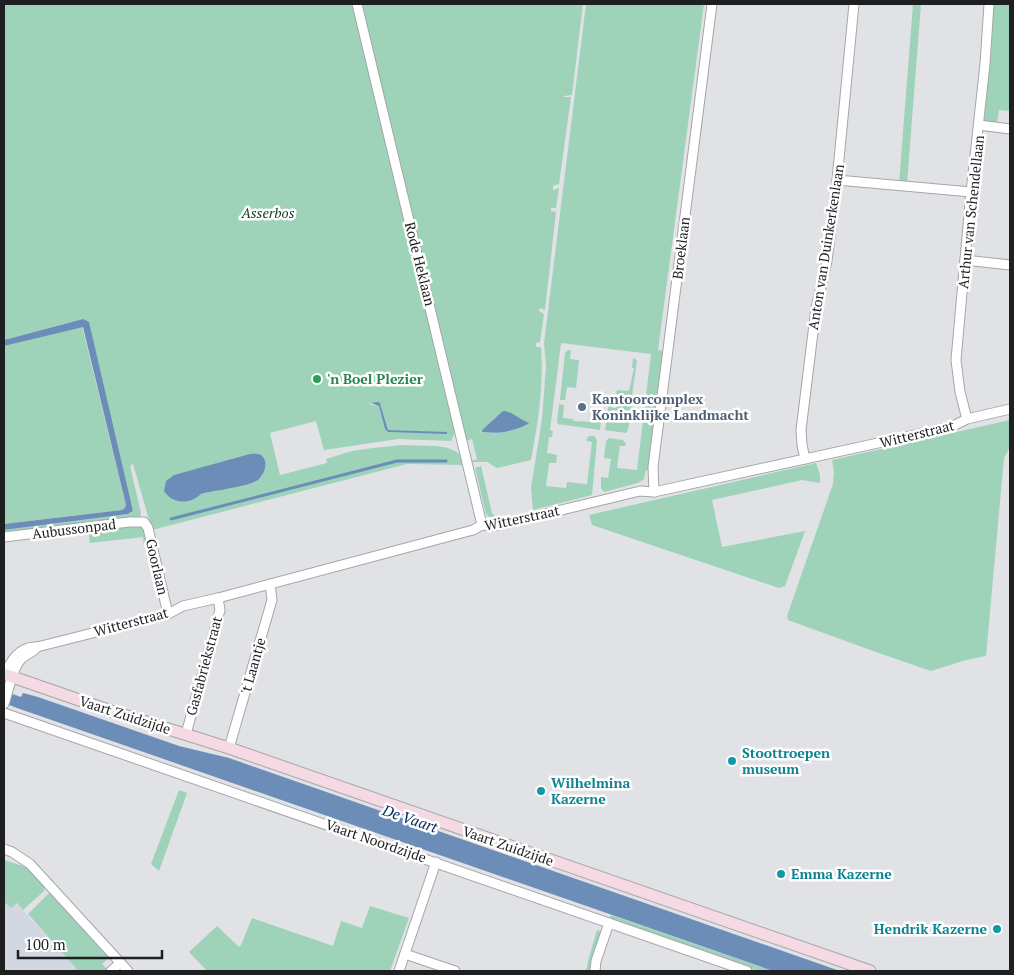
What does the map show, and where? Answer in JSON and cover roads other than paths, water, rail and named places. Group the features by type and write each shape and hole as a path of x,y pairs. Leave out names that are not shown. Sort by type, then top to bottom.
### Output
{"main road":[{"name":"Vaart Zuidzijde","path":"6,675 111,711 186,734 231,743 870,971"}],"street":[{"name":"Rode Heklaan","path":"357,4 482,525"},
{"name":"Broeklaan","path":"654,492 654,467 712,4"},
{"name":"Anton van Duinkerkenlaan","path":"805,460 801,430 816,308 827,261 854,4"},
{"name":"Arthur van Schendellaan","path":"967,419 960,392 956,360 971,192 986,64 989,4"},
{"path":"979,125 1010,129"},
{"path":"837,180 971,192"},
{"path":"965,260 1010,264"},
{"name":"Witterstraat","path":"4,704 8,692 6,675 23,657 34,652 37,647 168,614 183,606 473,530 482,525 495,526 640,491 654,492 805,460 951,427 967,419 1010,409"},
{"name":"Aubussonpad","path":"4,537 144,522"},
{"name":"Goorlaan","path":"144,522 148,528 168,614"},
{"name":"'t Laantje","path":"231,743 272,600 270,584"},
{"name":"Gasfabriekstraat","path":"186,734 220,610 218,598"},
{"name":"Vaart Noordzijde","path":"4,713 747,971"},
{"path":"4,850 12,852 30,864 128,971"},
{"path":"398,971 436,862"},
{"path":"595,971 596,961 609,923"},
{"path":"405,954 455,971"},
{"path":"111,971 120,963"}],"water":[{"path":"83,319 89,322 133,511 128,514 4,530 4,524 122,510 125,508 126,505 83,327 4,346 4,340"},
{"path":"371,403 380,403 388,430 447,432 447,434 388,432 385,429 379,406"},
{"path":"503,411 510,412 529,423 506,432 482,432 482,430"},
{"path":"250,454 261,455 265,462 262,475 254,482 201,494 192,500 181,502 176,501 164,491 166,481 174,475"},
{"path":"4,691 21,697 23,693 38,697 179,746 229,758 840,971 773,971 17,708 4,703"}],"waterway":[{"path":"171,519 397,461 446,461"}],"place":[{"name":"'n Boel Plezier","path":"317,379"},
{"name":"Kantoorcomplex Koninklijke Landmacht","path":"582,407"},
{"name":"Stoottroepen museum","path":"732,761"},
{"name":"Wilhelmina Kazerne","path":"541,791"},
{"name":"Emma Kazerne","path":"781,874"},
{"name":"Hendrik Kazerne","path":"997,929"}],"park label":[{"name":"Asserbos","path":"268,213"}],"water label":[{"name":"De Vaart","path":"410,819"}]}
